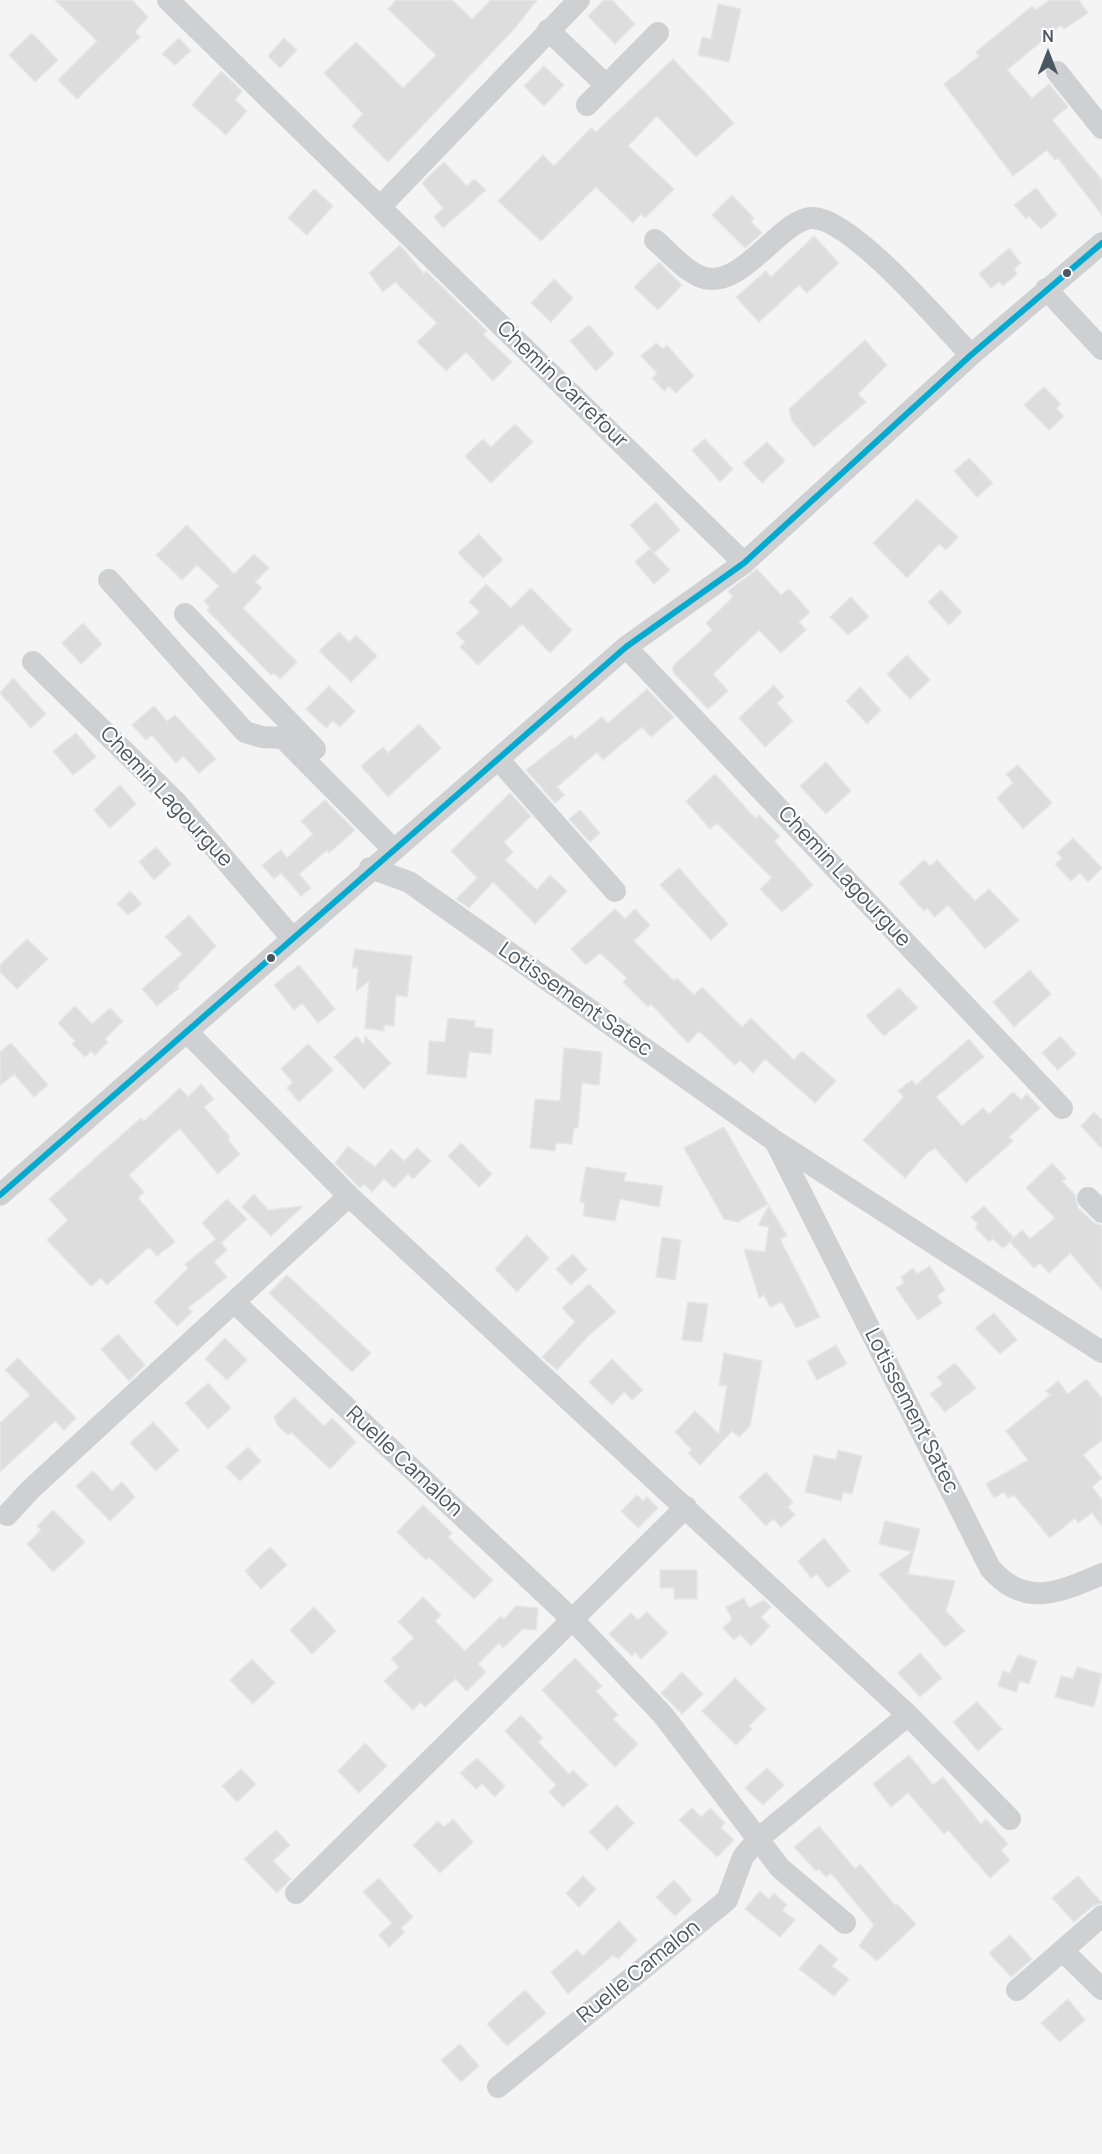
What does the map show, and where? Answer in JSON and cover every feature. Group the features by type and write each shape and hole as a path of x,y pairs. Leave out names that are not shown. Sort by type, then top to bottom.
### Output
{"street":[{"name":"Chemin Carrefour","path":"168,0 744,563"},
{"path":"380,207 579,0"},
{"path":"548,30 606,85"},
{"path":"587,105 658,33"},
{"path":"1057,72 1102,128"},
{"path":"655,240 697,276 709,279 744,267 796,222 812,217 828,221 861,244 971,355"},
{"path":"0,1195 370,868 399,846 626,646 744,563 971,355 1102,243"},
{"path":"1046,289 1102,349"},
{"path":"109,580 245,732 262,737 283,738 399,846"},
{"path":"185,614 399,846"},
{"name":"Chemin Lagourgue","path":"626,646 1062,1108"},
{"name":"Chemin Lagourgue","path":"33,662 174,801 292,938"},
{"path":"498,759 615,891"},
{"name":"Lotissement Satec","path":"370,868 409,882 775,1141 1102,1352"},
{"path":"187,1032 349,1196 908,1715 1010,1819"},
{"name":"Lotissement Satec","path":"775,1141 990,1568 1001,1581 1021,1592 1040,1594 1060,1592 1102,1574"},
{"path":"7,1515 30,1490 349,1196"},
{"name":"Ruelle Camalon","path":"234,1302 574,1621 663,1715 780,1868 845,1923"},
{"path":"296,1893 686,1508"},
{"name":"Ruelle Camalon","path":"498,2087 727,1900 743,1857 758,1839 908,1715"},
{"path":"1017,1990 1102,1916"},
{"path":"1063,1951 1102,1989"}],"building":[{"path":"55,0 132,0 148,17 135,32 140,37 77,99 58,80 97,41"},
{"path":"396,0 452,0 472,19 491,0 537,0 515,28 388,162 352,126 363,114 324,73 356,42 403,88 436,55 388,9"},
{"path":"604,0 612,0 635,24 615,44 588,16"},
{"path":"1050,0 1079,0 1088,13 1064,29 1061,25 1007,70 1032,98 1049,84 1068,107 1052,120 1102,180 1102,215 1058,158 1055,160 1047,150 1013,176 944,84 979,56 976,52 1032,6 1035,10"},
{"path":"718,4 741,9 729,62 698,55 702,37 711,39"},
{"path":"32,33 58,60 35,82 9,55"},
{"path":"179,38 191,51 175,65 162,54"},
{"path":"284,38 297,50 280,68 268,56"},
{"path":"673,59 734,123 696,157 657,116 628,146 674,189 645,218 641,214 633,223 596,187 541,241 498,201 543,155 554,166 591,128 596,132"},
{"path":"544,66 564,85 544,106 524,86"},
{"path":"221,71 242,91 235,100 247,111 226,135 192,105"},
{"path":"444,162 467,186 474,179 486,190 443,228 434,217 443,208 422,183"},
{"path":"1036,188 1057,215 1041,229 1029,216 1026,219 1014,205"},
{"path":"314,189 333,206 307,235 288,218"},
{"path":"732,195 754,218 751,222 762,233 745,248 712,215"},
{"path":"814,236 839,263 807,293 799,285 759,322 736,297 766,271 771,277"},
{"path":"400,245 424,274 426,271 487,331 483,334 512,362 493,381 466,352 446,371 417,342 437,323 395,282 383,292 369,273"},
{"path":"1009,248 1021,263 1014,269 1017,274 1003,286 999,282 991,288 979,274"},
{"path":"659,262 682,285 658,310 634,287"},
{"path":"554,279 573,298 551,322 531,303"},
{"path":"589,325 614,354 596,371 570,341"},
{"path":"865,340 887,365 858,394 866,402 814,447 792,421 789,409"},
{"path":"656,343 663,349 667,345 694,376 676,393 669,386 664,391 652,378 657,373 641,356"},
{"path":"1044,387 1061,404 1056,408 1064,416 1049,430 1024,405"},
{"path":"515,424 533,442 491,483 465,456 483,439 491,447"},
{"path":"705,439 733,469 720,482 692,450"},
{"path":"767,442 785,461 762,483 743,463"},
{"path":"969,458 993,483 977,497 954,471"},
{"path":"917,499 958,537 946,550 939,544 907,578 873,543"},
{"path":"656,502 680,530 654,553 630,525"},
{"path":"187,525 234,574 254,554 269,568 255,582 262,588 243,608 297,662 280,679 274,673 271,675 207,610 210,607 204,601 219,586 197,565 182,580 156,555"},
{"path":"479,534 503,560 483,578 458,553"},
{"path":"650,549 670,570 654,584 635,562"},
{"path":"757,569 781,595 789,589 810,612 799,622 806,630 781,653 759,630 713,674 728,691 708,709 673,672 673,666 712,630 706,623 733,597 728,591"},
{"path":"486,584 511,608 531,588 572,630 550,653 522,624 478,665 460,647 465,642 456,633 480,612 469,602"},
{"path":"941,590 962,612 949,625 928,602"},
{"path":"851,597 869,617 848,635 830,617"},
{"path":"83,623 102,644 81,664 62,643"},
{"path":"339,632 349,642 356,635 377,656 351,682 319,651"},
{"path":"907,655 930,680 910,699 887,674"},
{"path":"13,678 46,714 31,728 0,693"},
{"path":"774,685 784,697 777,703 793,721 765,747 739,718"},
{"path":"329,686 355,711 340,727 333,721 326,728 306,709"},
{"path":"860,687 881,710 867,724 846,701"},
{"path":"647,689 674,717 651,737 642,727 603,760 597,752 557,787 565,795 555,803 526,770 571,735 575,739 602,717 608,723"},
{"path":"154,706 167,721 175,715 216,759 199,773 183,756 176,763 152,735 146,740 132,725"},
{"path":"419,724 441,748 388,797 361,766 383,747 388,753"},
{"path":"76,733 96,757 73,775 53,751"},
{"path":"826,762 851,791 826,814 800,786"},
{"path":"1018,765 1052,803 1023,829 997,798 1013,783 1006,774"},
{"path":"715,774 756,819 759,815 780,836 774,841 813,885 782,912 760,889 772,878 717,823 710,829 686,801"},
{"path":"120,785 136,804 110,828 94,810"},
{"path":"510,793 531,816 504,842 513,852 505,860 537,890 550,875 567,891 535,924 493,882 469,908 456,899 477,878 451,851"},
{"path":"325,800 355,830 329,853 327,850 299,874 311,888 301,896 281,873 274,879 262,865 281,850 287,858 313,834 301,821"},
{"path":"580,810 600,833 590,842 569,819"},
{"path":"1073,838 1102,868 1088,882 1080,873 1071,881 1055,864 1062,858 1057,853"},
{"path":"156,847 171,864 154,880 139,862"},
{"path":"924,860 930,866 937,860 975,901 989,889 1019,920 985,949 948,905 935,917 927,908 924,911 899,883"},
{"path":"679,868 728,924 711,940 660,885"},
{"path":"130,891 142,904 128,915 117,904"},
{"path":"615,909 625,919 635,909 650,925 634,941 674,981 677,978 694,995 702,987 742,1027 751,1018 794,1060 802,1051 836,1081 815,1103 765,1059 753,1073 740,1060 735,1065 699,1031 688,1043 651,1004 648,1007 623,982 627,978 600,953 586,965 571,949"},
{"path":"189,915 216,946 177,986 179,988 157,1006 142,989 182,954 165,937"},
{"path":"27,939 48,959 17,989 0,972 0,965"},
{"path":"355,949 412,956 407,997 396,995 394,1026 384,1025 384,1031 365,1028 369,981 356,991 358,968 352,968"},
{"path":"299,965 335,1009 318,1023 302,1003 294,1010 274,985"},
{"path":"1030,970 1051,994 1014,1027 993,1002"},
{"path":"899,988 918,1008 884,1036 866,1016"},
{"path":"75,1006 92,1024 110,1008 123,1021 105,1039 108,1042 95,1055 91,1051 85,1057 72,1044 75,1041 58,1023"},
{"path":"448,1018 475,1021 475,1027 493,1029 491,1054 469,1052 466,1078 427,1074 429,1041 445,1042"},
{"path":"357,1036 364,1045 365,1036 391,1063 364,1089 334,1057"},
{"path":"1060,1036 1076,1054 1058,1070 1042,1053"},
{"path":"969,1039 984,1057 936,1097 962,1126 983,1108 989,1114 1013,1092 1021,1100 1027,1094 1040,1108 1009,1137 1013,1141 966,1183 935,1148 926,1154 905,1178 863,1140 904,1097 898,1091 912,1080 916,1085"},
{"path":"11,1043 48,1085 34,1097 14,1074 0,1086 0,1052"},
{"path":"308,1044 333,1070 299,1102 287,1088 293,1082 281,1069"},
{"path":"564,1048 602,1052 599,1085 582,1083 578,1128 574,1128 572,1144 556,1143 555,1151 530,1148 535,1099 560,1101"},
{"path":"201,1084 214,1099 204,1107 230,1137 228,1140 240,1154 218,1174 180,1129 172,1135 129,1175 144,1192 138,1198 175,1242 157,1256 149,1247 107,1285 101,1278 91,1286 47,1240 68,1220 49,1199 141,1118 144,1121 180,1088 188,1097"},
{"path":"1094,1112 1102,1120 1102,1149 1081,1126"},
{"path":"724,1127 768,1204 738,1222 724,1219 684,1148"},
{"path":"461,1143 492,1174 479,1187 448,1156"},
{"path":"348,1146 375,1167 391,1149 404,1161 417,1148 431,1161 413,1179 408,1174 394,1188 384,1179 372,1192 364,1184 360,1188 335,1163"},
{"path":"1052,1163 1066,1178 1062,1181 1075,1195 1078,1208 1093,1222 1102,1226 1102,1290 1070,1253 1049,1273 1040,1263 1034,1268 1010,1242 1022,1230 1030,1239 1055,1218 1026,1188"},
{"path":"586,1167 626,1173 624,1181 663,1186 659,1207 620,1199 615,1221 583,1216 585,1203 580,1202"},
{"path":"254,1194 268,1210 303,1206 271,1236 242,1207"},
{"path":"227,1199 247,1219 221,1243 227,1250 214,1262 227,1277 188,1308 192,1312 177,1326 154,1302 188,1268 185,1264 216,1239 202,1223"},
{"path":"769,1206 787,1236 780,1239 820,1317 796,1328 782,1302 770,1307 764,1295 759,1298 744,1249 765,1252 769,1227 758,1225"},
{"path":"984,1206 1014,1238 1003,1248 993,1239 989,1242 975,1227 978,1224 971,1217"},
{"path":"527,1235 549,1258 517,1292 495,1269"},
{"path":"662,1237 681,1240 675,1280 656,1277"},
{"path":"573,1254 587,1270 571,1285 556,1269"},
{"path":"930,1266 945,1290 937,1296 942,1303 918,1320 896,1288 904,1283 901,1277 913,1268 917,1274"},
{"path":"287,1275 371,1353 352,1372 269,1293"},
{"path":"589,1284 616,1312 589,1335 557,1370 542,1357 575,1322 562,1308"},
{"path":"688,1302 708,1304 702,1342 682,1340"},
{"path":"994,1313 1017,1340 1000,1354 975,1328"},
{"path":"118,1334 145,1365 129,1381 101,1349"},
{"path":"225,1338 247,1360 227,1380 205,1359"},
{"path":"836,1345 847,1364 817,1380 807,1362"},
{"path":"724,1353 762,1361 750,1426 739,1437 732,1431 700,1465 688,1453 692,1450 675,1432 695,1411 719,1434 727,1386 719,1385"},
{"path":"18,1358 76,1418 64,1430 55,1421 0,1472 0,1423 30,1395 5,1370"},
{"path":"612,1359 643,1390 632,1400 624,1392 612,1405 589,1382"},
{"path":"955,1363 976,1388 945,1412 930,1394 943,1384 937,1377"},
{"path":"1086,1379 1102,1398 1102,1440 1083,1455 1102,1478 1092,1487 1102,1500 1102,1526 1092,1513 1078,1523 1075,1518 1050,1538 1014,1495 1008,1498 1004,1492 994,1498 986,1484 1028,1460 1006,1431 1050,1395 1046,1391 1058,1381 1068,1394"},
{"path":"208,1383 231,1408 208,1429 185,1403"},
{"path":"294,1397 324,1426 332,1418 356,1442 330,1469 291,1432 288,1435 278,1426 274,1417"},
{"path":"153,1422 179,1450 156,1471 130,1443"},
{"path":"248,1447 261,1461 240,1481 226,1467"},
{"path":"838,1450 862,1456 852,1494 843,1492 841,1501 805,1492 814,1455 836,1460"},
{"path":"93,1471 112,1491 122,1482 135,1497 110,1521 76,1486"},
{"path":"766,1472 793,1502 788,1507 795,1515 781,1527 773,1519 766,1526 739,1497"},
{"path":"637,1495 643,1501 647,1497 658,1508 638,1528 621,1511"},
{"path":"423,1505 452,1533 448,1537 493,1580 474,1599 429,1557 426,1560 397,1532"},
{"path":"53,1510 85,1542 53,1572 27,1544 41,1530 37,1526"},
{"path":"885,1521 920,1529 908,1574 955,1581 946,1611 965,1631 945,1647 879,1574 912,1552 879,1544"},
{"path":"824,1538 850,1571 828,1588 817,1574 811,1578 798,1561"},
{"path":"270,1547 287,1565 261,1589 245,1571"},
{"path":"660,1570 697,1570 697,1599 674,1599 674,1588 660,1588"},
{"path":"423,1597 441,1615 435,1621 465,1651 501,1616 504,1619 516,1606 538,1608 536,1630 523,1629 503,1648 499,1643 478,1664 486,1672 467,1691 455,1679 425,1707 421,1702 413,1710 384,1681 399,1667 391,1659 414,1638 398,1622"},
{"path":"744,1598 749,1608 764,1600 771,1607 761,1617 770,1626 751,1646 740,1634 734,1640 723,1628 732,1619 726,1607"},
{"path":"314,1607 336,1631 312,1654 290,1630"},
{"path":"647,1612 668,1633 641,1659 635,1652 632,1656 609,1634 631,1613 638,1620"},
{"path":"920,1653 942,1678 920,1697 898,1673"},
{"path":"1018,1655 1037,1661 1029,1684 1020,1681 1016,1692 998,1686 1003,1671 1010,1673"},
{"path":"575,1658 602,1686 596,1691 618,1715 613,1719 638,1744 615,1767 542,1690"},
{"path":"252,1659 275,1683 253,1704 230,1680"},
{"path":"1077,1667 1102,1674 1094,1707 1055,1697 1061,1676 1073,1679"},
{"path":"682,1672 703,1694 682,1714 661,1693"},
{"path":"735,1678 766,1709 749,1726 752,1729 736,1745 702,1711"},
{"path":"977,1702 1002,1729 978,1751 953,1722"},
{"path":"521,1715 543,1738 538,1742 569,1774 573,1770 588,1785 563,1807 549,1792 556,1785 505,1731"},
{"path":"365,1743 387,1766 359,1793 338,1771"},
{"path":"909,1755 933,1785 943,1777 981,1824 986,1819 1008,1844 1001,1850 1010,1860 990,1878 948,1830 944,1834 908,1793 891,1807 873,1784"},
{"path":"477,1758 505,1786 495,1797 482,1784 476,1789 460,1773"},
{"path":"767,1768 784,1785 763,1805 745,1788"},
{"path":"241,1769 256,1784 237,1802 222,1786"},
{"path":"617,1805 634,1823 607,1850 589,1832"},
{"path":"692,1808 701,1817 710,1808 725,1823 721,1828 734,1840 717,1857 679,1820"},
{"path":"453,1819 473,1842 440,1873 413,1845 438,1821 444,1827"},
{"path":"819,1826 855,1869 860,1864 895,1905 897,1904 916,1924 877,1961 859,1946 874,1925 831,1873 826,1877 819,1869 816,1871 794,1847"},
{"path":"276,1830 290,1845 273,1861 291,1879 277,1893 244,1859"},
{"path":"583,1876 596,1889 579,1907 566,1893"},
{"path":"1078,1876 1102,1903 1093,1906 1074,1922 1052,1898"},
{"path":"379,1878 413,1917 401,1928 405,1932 389,1947 379,1935 392,1923 363,1892"},
{"path":"674,1880 692,1900 675,1916 656,1897"},
{"path":"760,1891 769,1899 774,1893 787,1905 782,1910 795,1920 780,1937 745,1909"},
{"path":"619,1921 637,1940 618,1959 613,1955 568,1994 551,1972 577,1950 583,1956"},
{"path":"1010,1935 1032,1959 1011,1977 989,1953"},
{"path":"820,1944 838,1959 832,1966 849,1979 834,1996 799,1969"},
{"path":"525,1990 546,2013 507,2046 487,2024"},
{"path":"1068,1999 1085,2020 1060,2042 1041,2023"},
{"path":"460,2044 479,2066 461,2082 441,2060"}],"transit line":[{"path":"0,1195 626,647 744,563 971,355 1102,243"}]}
